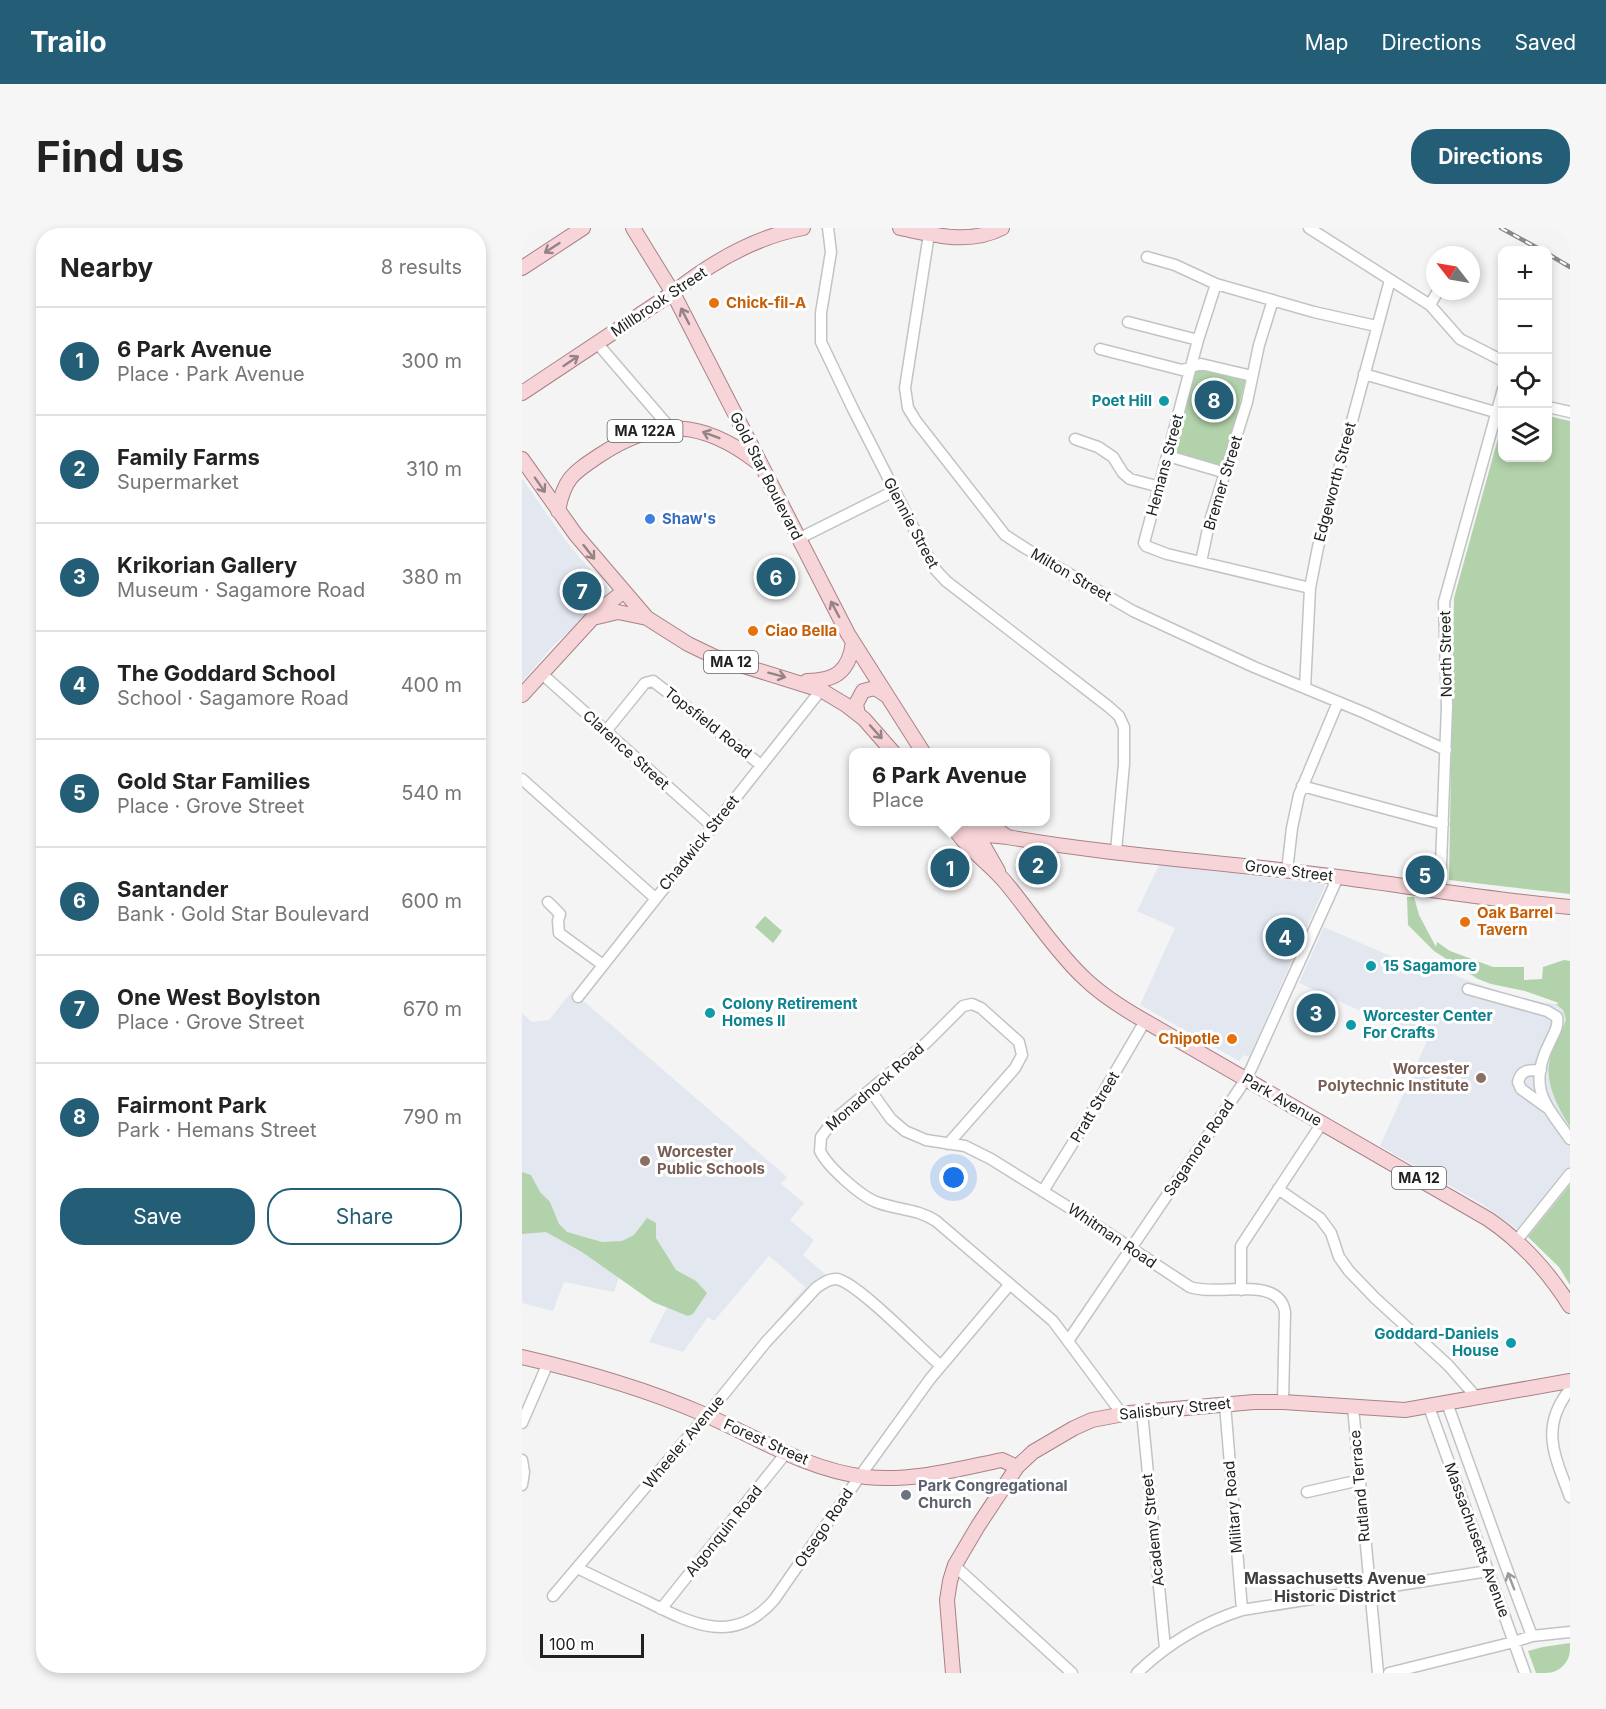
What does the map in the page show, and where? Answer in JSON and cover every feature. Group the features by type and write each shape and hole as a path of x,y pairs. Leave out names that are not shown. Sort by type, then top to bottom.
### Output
{"main road":[{"path":"522,268 583,228"},
{"name":"Gold Star Boulevard","path":"633,228 673,293 798,540 853,642 920,748"},
{"name":"Millbrook Street","path":"522,393 673,293 690,279 747,245 773,235 803,228"},
{"path":"900,228 955,238 987,235 1002,228"},
{"path":"649,253 674,275 690,279"},
{"name":"MA 122A","path":"558,511 564,486 580,468 614,446 648,430 690,430 710,434 744,452 761,465"},
{"name":"MA 12","path":"522,459 595,560 628,594 647,618 710,655 821,690 858,714 889,748"},
{"path":"522,695 599,616 628,594"},
{"path":"599,616 624,612 647,618"},
{"path":"798,682 834,677 850,659 853,642"},
{"path":"858,714 856,704 863,691 875,688 886,695"},
{"name":"Park Avenue","path":"953,826 973,852 1004,881 1081,975 1104,995 1145,1021 1479,1213 1517,1240 1550,1277 1570,1306"},
{"name":"Grove Street","path":"957,826 963,830 982,828 1008,837 1041,843 1338,877 1570,907"},
{"name":"Park Avenue","path":"982,828 1004,881"},
{"name":"Forest Street","path":"522,1357 630,1386 707,1416 786,1453 836,1471 860,1476 890,1478 914,1476 1002,1460 1017,1467"},
{"name":"Salisbury Street","path":"953,1673 947,1600 955,1566 1017,1467 1033,1452 1074,1428 1092,1420 1122,1414 1225,1404 1283,1402 1405,1410 1570,1382"}],"street":[{"name":"Glennie Street","path":"828,228 831,252 820,313 821,342 894,491 937,572 1053,662 1120,717 1124,725 1125,738 1116,851"},
{"path":"1309,228 1430,305 1460,339 1498,358"},
{"name":"Milton Street","path":"929,234 909,357 905,388 906,400 916,421 1005,535 1132,611 1446,750"},
{"path":"1147,257 1175,265 1216,284 1376,326"},
{"name":"Edgeworth Street","path":"1305,688 1310,588 1317,547 1390,280"},
{"name":"Hemans Street","path":"1201,562 1162,552 1144,543 1198,340 1216,284"},
{"name":"Bremer Street","path":"1201,562 1209,524 1247,402 1251,376 1273,300"},
{"path":"1430,305 1433,300"},
{"path":"1128,322 1198,340"},
{"path":"597,343 671,429"},
{"path":"1100,349 1182,370 1201,364 1251,376"},
{"path":"1364,374 1495,412"},
{"name":"North Street","path":"1440,891 1447,706 1444,602 1498,404"},
{"path":"1552,407 1570,412"},
{"path":"1075,440 1098,447 1113,456 1123,473 1130,479 1160,487"},
{"path":"1168,456 1226,472"},
{"path":"798,540 894,491"},
{"path":"1201,562 1310,588"},
{"name":"Clarence Street","path":"541,673 712,826"},
{"name":"Topsfield Road","path":"606,732 645,683 653,681 761,765"},
{"name":"Chadwick Street","path":"578,997 821,690"},
{"path":"1287,871 1296,807 1302,786 1338,702"},
{"path":"522,778 655,898"},
{"path":"1302,786 1443,824"},
{"name":"Sagamore Road","path":"1068,1341 1245,1079 1338,877"},
{"path":"548,902 560,914 559,933 603,965"},
{"path":"1468,989 1547,1011 1556,1016 1557,1025 1546,1049 1541,1070 1541,1096 1546,1107 1570,1139"},
{"name":"Monadnock Road","path":"948,1144 1016,1067 1022,1055 1019,1042 981,1008 968,1004 959,1008 926,1043 834,1120 823,1133 819,1145 824,1158 835,1170 873,1201 915,1211 936,1221 1053,1321 1122,1414"},
{"name":"Pratt Street","path":"1042,1191 1086,1122 1145,1021"},
{"path":"1541,1070 1525,1071 1520,1075 1518,1082 1521,1089 1546,1107"},
{"name":"Whitman Road","path":"870,1089 891,1119 905,1131 923,1139 972,1149 1195,1289 1268,1291 1275,1294 1283,1302 1285,1312 1283,1402"},
{"path":"1241,1290 1241,1246 1322,1123"},
{"path":"1517,1240 1570,1174"},
{"path":"1278,1189 1320,1218 1331,1233 1337,1253 1346,1268 1448,1365 1477,1398"},
{"name":"Wheeler Avenue","path":"554,1596 707,1416 766,1342 816,1288 831,1279 843,1281 874,1304 941,1366"},
{"name":"Otsego Road","path":"577,1568 694,1623 715,1627 737,1625 760,1614 774,1600 860,1476 941,1366 1010,1284"},
{"path":"522,1423 549,1363"},
{"path":"1570,1389 1556,1411 1551,1437 1557,1462 1570,1497"},
{"name":"Massachusetts Avenue","path":"1448,1403 1532,1636"},
{"name":"Military Road","path":"1225,1404 1242,1610"},
{"name":"Rutland Terrace","path":"1353,1407 1378,1673"},
{"name":"Massachusetts Avenue","path":"1429,1407 1525,1673"},
{"name":"Academy Street","path":"1142,1412 1165,1648"},
{"name":"Algonquin Road","path":"662,1609 786,1453"},
{"path":"522,1460 524,1472 522,1485"},
{"path":"1306,1492 1360,1480"},
{"path":"955,1566 1072,1673"},
{"path":"1137,1673 1165,1648 1198,1627 1242,1610 1488,1570"},
{"path":"1389,1673 1532,1636 1570,1632"}],"shaded area":[{"path":"522,478 560,533 612,592 553,646 522,682"},
{"path":"1159,865 1326,884 1249,1057 1244,1055 1239,1061 1140,1005 1175,928 1137,911"},
{"name":"Worcester Polytechnic Institute","path":"1324,927 1425,971 1430,961 1461,978 1525,1000 1556,1004 1563,1010 1565,1023 1549,1065 1557,1104 1570,1127 1570,1185 1528,1237 1482,1204 1380,1146 1427,1041 1299,983"},
{"name":"Worcester Public Schools","path":"572,991 787,1177 781,1184 804,1203 790,1220 814,1240 803,1255 827,1276 780,1329 774,1324 805,1287 769,1256 714,1321 708,1317 683,1352 649,1342 670,1302 619,1277 614,1292 564,1282 553,1311 522,1303 522,1013 532,1022 549,1020"}],"green space":[{"path":"1197,367 1246,379 1225,460 1218,466 1173,452"},
{"path":"1552,417 1570,421 1570,894 1449,880 1454,598 1498,438 1498,462 1552,462"},
{"path":"1407,897 1414,897 1419,915 1436,947 1437,942 1450,951 1493,967 1524,967 1524,980 1542,979 1543,967 1564,960 1570,961 1570,1127 1554,1097 1549,1081 1552,1052 1566,1019 1563,1010 1556,1004 1559,1003 1525,991 1478,979 1434,951 1408,925"},
{"path":"765,916 782,931 773,943 755,927"},
{"path":"522,1172 531,1175 540,1192 550,1202 559,1224 567,1232 602,1242 622,1241 634,1235 647,1218 656,1223 656,1238 676,1270 696,1281 707,1293 693,1314 688,1316 653,1302 582,1252 546,1232 522,1234"},
{"path":"1570,1185 1570,1285 1559,1267 1528,1237"},
{"path":"1570,1643 1570,1673 1536,1673 1528,1651"}],"railway":[{"path":"1501,228 1534,246"},
{"path":"1552,256 1570,267"}],"place":[{"name":"Chick-fil-A","path":"714,303"},
{"name":"Fairmont Park","path":"1214,400"},
{"name":"Poet Hill","path":"1164,401"},
{"name":"Shaw's","path":"650,519"},
{"name":"Santander","path":"776,577"},
{"name":"One West Boylston","path":"582,591"},
{"name":"Ciao Bella","path":"753,631"},
{"name":"Family Farms","path":"1038,865"},
{"name":"6 Park Avenue","path":"950,868"},
{"name":"Gold Star Families","path":"1425,875"},
{"name":"Oak Barrel Tavern","path":"1465,922"},
{"name":"The Goddard School","path":"1285,937"},
{"name":"15 Sagamore","path":"1371,966"},
{"name":"Colony Retirement Homes II","path":"710,1013"},
{"name":"Krikorian Gallery","path":"1316,1013"},
{"name":"Worcester Center For Crafts","path":"1351,1025"},
{"name":"Chipotle","path":"1232,1039"},
{"name":"Worcester Polytechnic Institute","path":"1481,1078"},
{"name":"Worcester Public Schools","path":"645,1161"},
{"name":"Goddard-Daniels House","path":"1511,1343"},
{"name":"Park Congregational Church","path":"906,1495"}],"district":[{"name":"Massachusetts Avenue Historic District","path":"1335,1587"}]}
